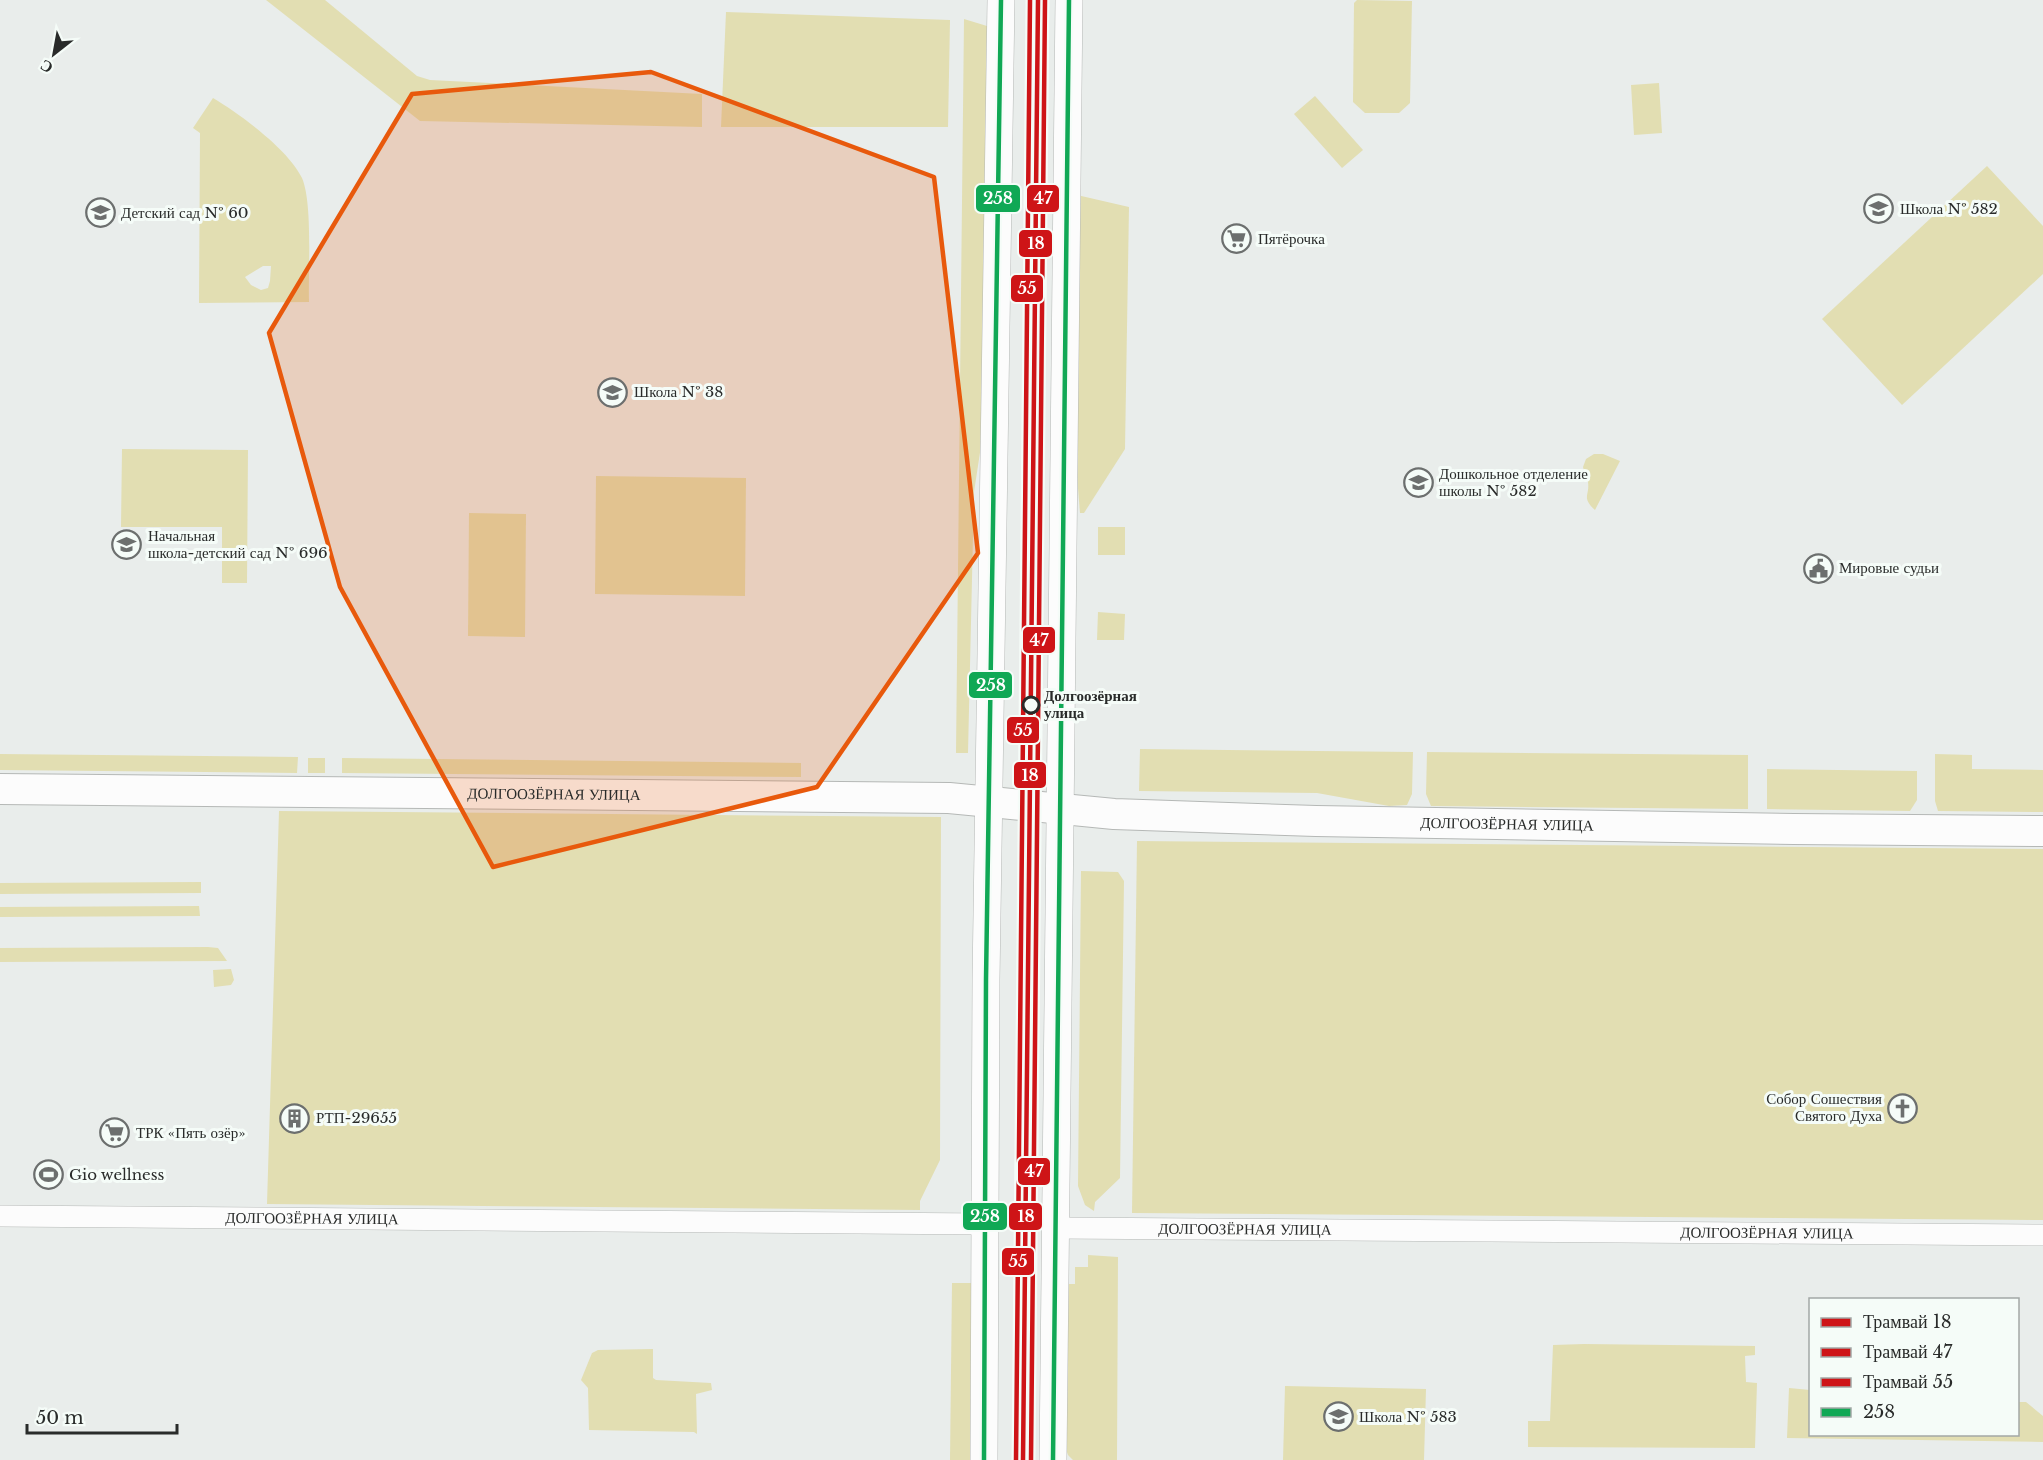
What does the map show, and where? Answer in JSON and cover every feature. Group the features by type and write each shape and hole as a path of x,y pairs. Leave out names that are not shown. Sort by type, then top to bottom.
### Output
{"main road":[{"name":"ДОЛГООЗЁРНАЯ УЛИЦА","path":"0,789 949,798 1125,815 1419,824 2043,831"}],"street":[{"path":"984,1460 989,802 1001,0"},
{"path":"1053,1460 1069,0"},
{"name":"ДОЛГООЗЁРНАЯ УЛИЦА","path":"0,1216 985,1224"},
{"name":"ДОЛГООЗЁРНАЯ УЛИЦА","path":"1057,1228 2043,1235"}],"highlighted area":[{"path":"651,72 934,177 978,553 817,787 493,867 340,587 269,333 412,94"}],"shaded area":[{"path":"266,0 325,0 417,76 430,80 702,94 702,127 420,121"},
{"path":"1357,0 1412,1 1410,103 1399,113 1365,113 1353,102 1354,3"},
{"path":"726,12 950,20 948,127 721,127"},
{"path":"964,19 987,26 983,433 974,492 968,753 956,753"},
{"path":"1659,83 1662,133 1634,135 1631,85"},
{"path":"1315,96 1363,150 1342,168 1294,114"},
{"path":"213,98 263,133 296,167 302,178 308,204 309,302 199,303 200,133 193,128","holes":["263,266 271,266 268,288 261,290 251,285 245,277"]},
{"path":"1987,166 2043,226 2043,274 1902,405 1822,319"},
{"path":"1077,195 1129,207 1125,449 1084,513 1080,513 1074,439"},
{"path":"122,449 248,450 247,583 222,583 222,527 121,527"},
{"path":"1594,454 1603,454 1620,461 1595,510 1587,499 1588,482 1583,467 1586,459"},
{"path":"596,476 746,478 745,596 595,594"},
{"path":"469,513 526,514 525,637 468,636"},
{"path":"1098,527 1125,527 1125,555 1098,555"},
{"path":"1098,612 1125,614 1124,640 1097,640"},
{"path":"1140,749 1413,752 1412,794 1407,805 1389,806 1317,793 1139,791"},
{"path":"1427,752 1748,755 1748,809 1431,806 1426,794"},
{"path":"0,754 298,757 297,773 0,770"},
{"path":"1935,754 1972,755 1972,769 2043,770 2043,812 1938,811 1935,801"},
{"path":"308,758 325,758 325,773 308,773"},
{"path":"342,758 801,763 801,777 342,773"},
{"path":"1767,769 1917,771 1917,800 1910,811 1767,809"},
{"path":"279,811 941,817 940,1160 920,1201 920,1210 267,1204"},
{"path":"1137,841 2043,849 2043,1220 1132,1213"},
{"path":"1081,871 1118,872 1124,881 1120,1178 1095,1202 1094,1211 1085,1205 1078,1186"},
{"path":"201,882 201,893 0,894 0,883"},
{"path":"199,906 200,916 0,917 0,907"},
{"path":"0,948 218,948 227,961 0,962"},
{"path":"231,969 234,980 231,985 214,987 213,970"},
{"path":"1088,1255 1118,1257 1117,1460 1073,1460 1068,1455 1065,1446 1066,1284 1075,1284 1075,1267 1088,1267"},
{"path":"952,1283 974,1283 973,1460 950,1460"},
{"path":"1553,1345 1755,1346 1755,1355 1745,1356 1746,1382 1757,1383 1755,1448 1528,1447 1528,1421 1550,1421"},
{"path":"653,1349 653,1378 656,1380 711,1383 712,1390 696,1394 697,1434 694,1432 589,1430 588,1388 581,1380 592,1353 598,1350"},
{"name":"Школа № 583","path":"1285,1386 1426,1389 1424,1460 1283,1460"},
{"path":"1789,1388 1809,1390 1809,1436 2019,1436 2019,1402 2026,1402 2043,1416 2043,1442 1787,1438"}],"tram line":[{"name":"55","path":"1016,1460 1030,0"},
{"name":"18","path":"1023,1460 1038,0"},
{"name":"47","path":"1031,1460 1045,0"}],"transit line":[{"name":"258","path":"984,1460 986,980 1001,0"},
{"name":"258","path":"1053,1460 1069,0"}],"place":[{"name":"Школа № 582","path":"1879,209"},
{"name":"Детский сад № 60","path":"100,213"},
{"name":"Пятёрочка","path":"1237,239"},
{"name":"Школа № 38","path":"613,392"},
{"name":"Дошкольное отделение школы № 582","path":"1418,483"},
{"name":"Начальная школа-детский сад № 696","path":"127,545"},
{"name":"Мировые судьи","path":"1818,568"},
{"name":"Долгоозёрная улица","path":"1031,705"},
{"name":"Собор Сошествия Святого Духа","path":"1903,1108"},
{"name":"РТП-29655","path":"295,1118"},
{"name":"ТРК «Пять озёр»","path":"115,1133"},
{"name":"Gio wellness","path":"48,1175"},
{"name":"Школа № 583","path":"1338,1417"}]}
